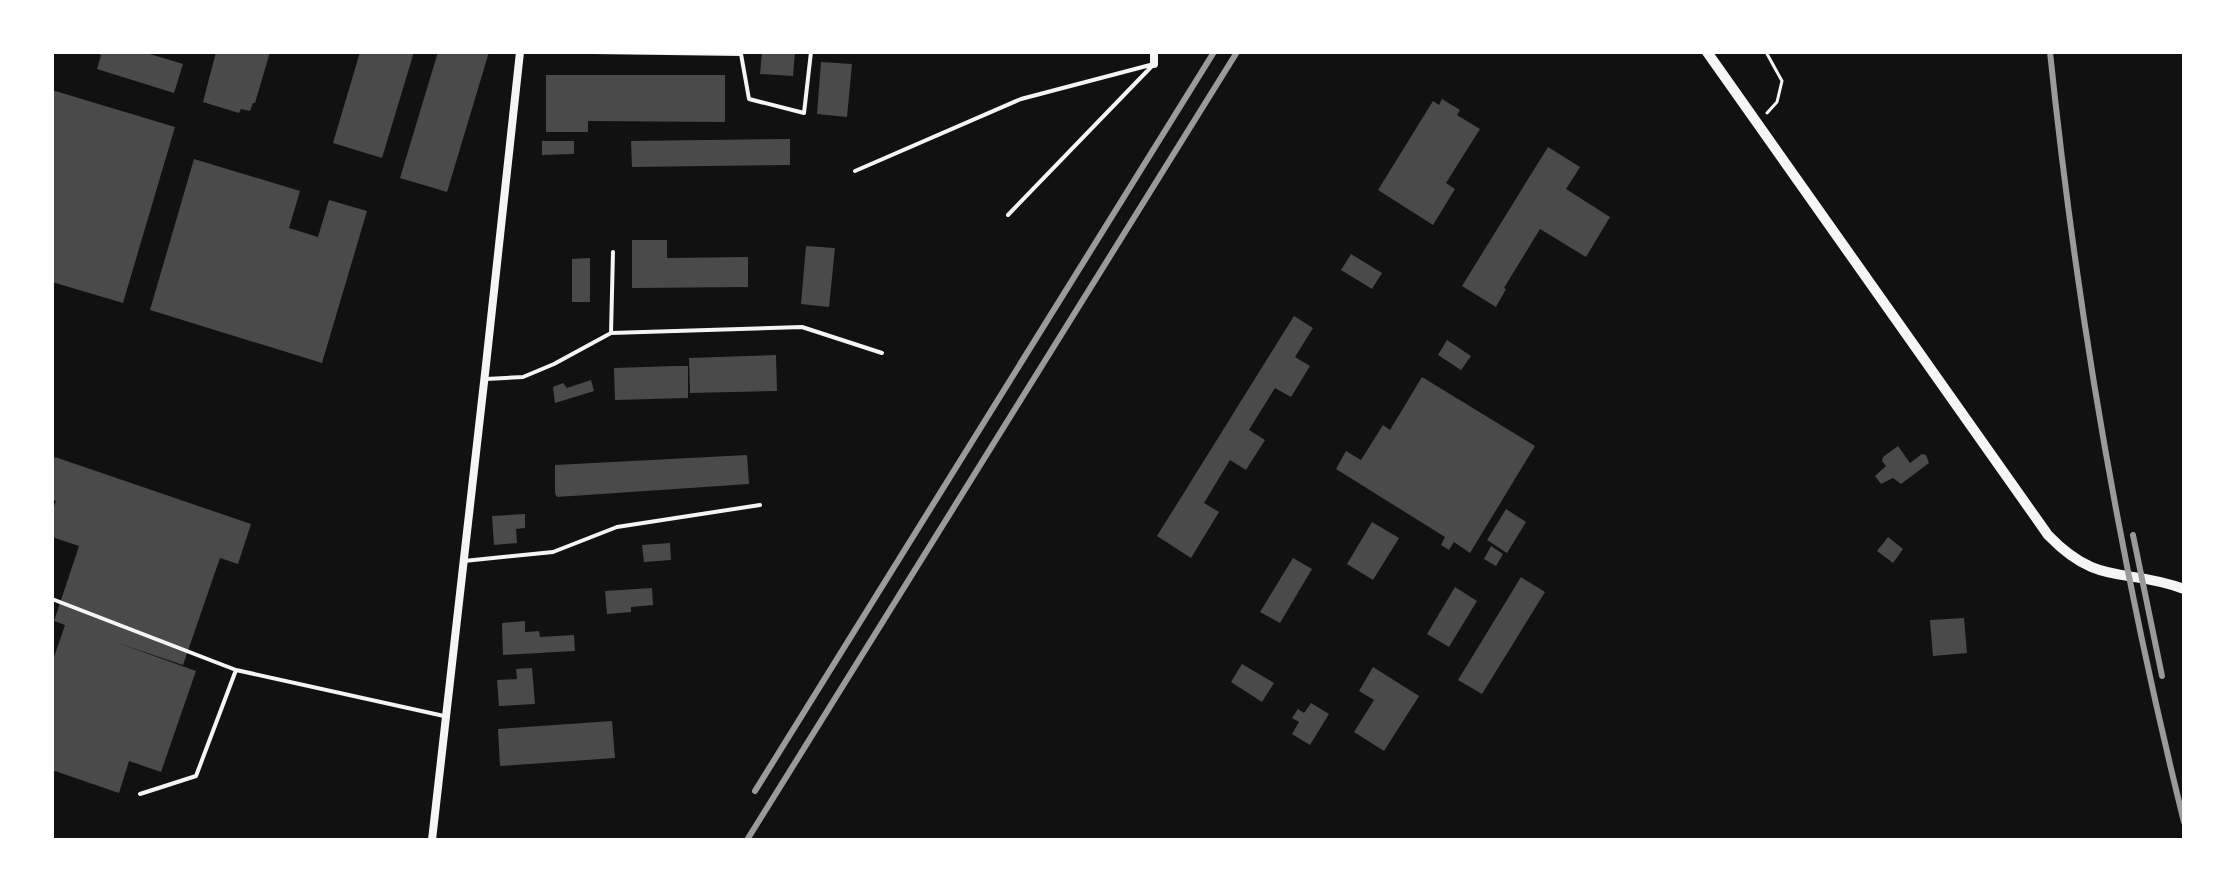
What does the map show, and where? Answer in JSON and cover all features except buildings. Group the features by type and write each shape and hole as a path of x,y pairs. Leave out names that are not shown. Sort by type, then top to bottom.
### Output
{"street":[{"path":"432,840 462,561 486,379 520,52"},
{"path":"1154,52 1154,64"},
{"path":"1707,52 2048,535 2073,558 2099,572 2184,589"}],"lane":[{"path":"593,52 741,53 749,99 804,113 811,52"},
{"path":"855,171 1021,99 1154,64"},
{"path":"1008,215 1154,64"},
{"path":"611,333 613,252"},
{"path":"486,379 523,377 611,333 802,327 882,353"},
{"path":"462,561 553,552 617,527 760,505"},
{"path":"52,599 236,670 446,716"},
{"path":"140,794 196,776 236,670"}],"path":[{"path":"1757,120 1773,108 1781,89 1780,74 1766,52"}],"railway":[{"path":"755,791 1214,52"},
{"path":"747,840 1237,52"},
{"path":"2050,52 2073,246 2104,440 2140,632 2184,822"},
{"path":"2133,535 2162,676"}]}
